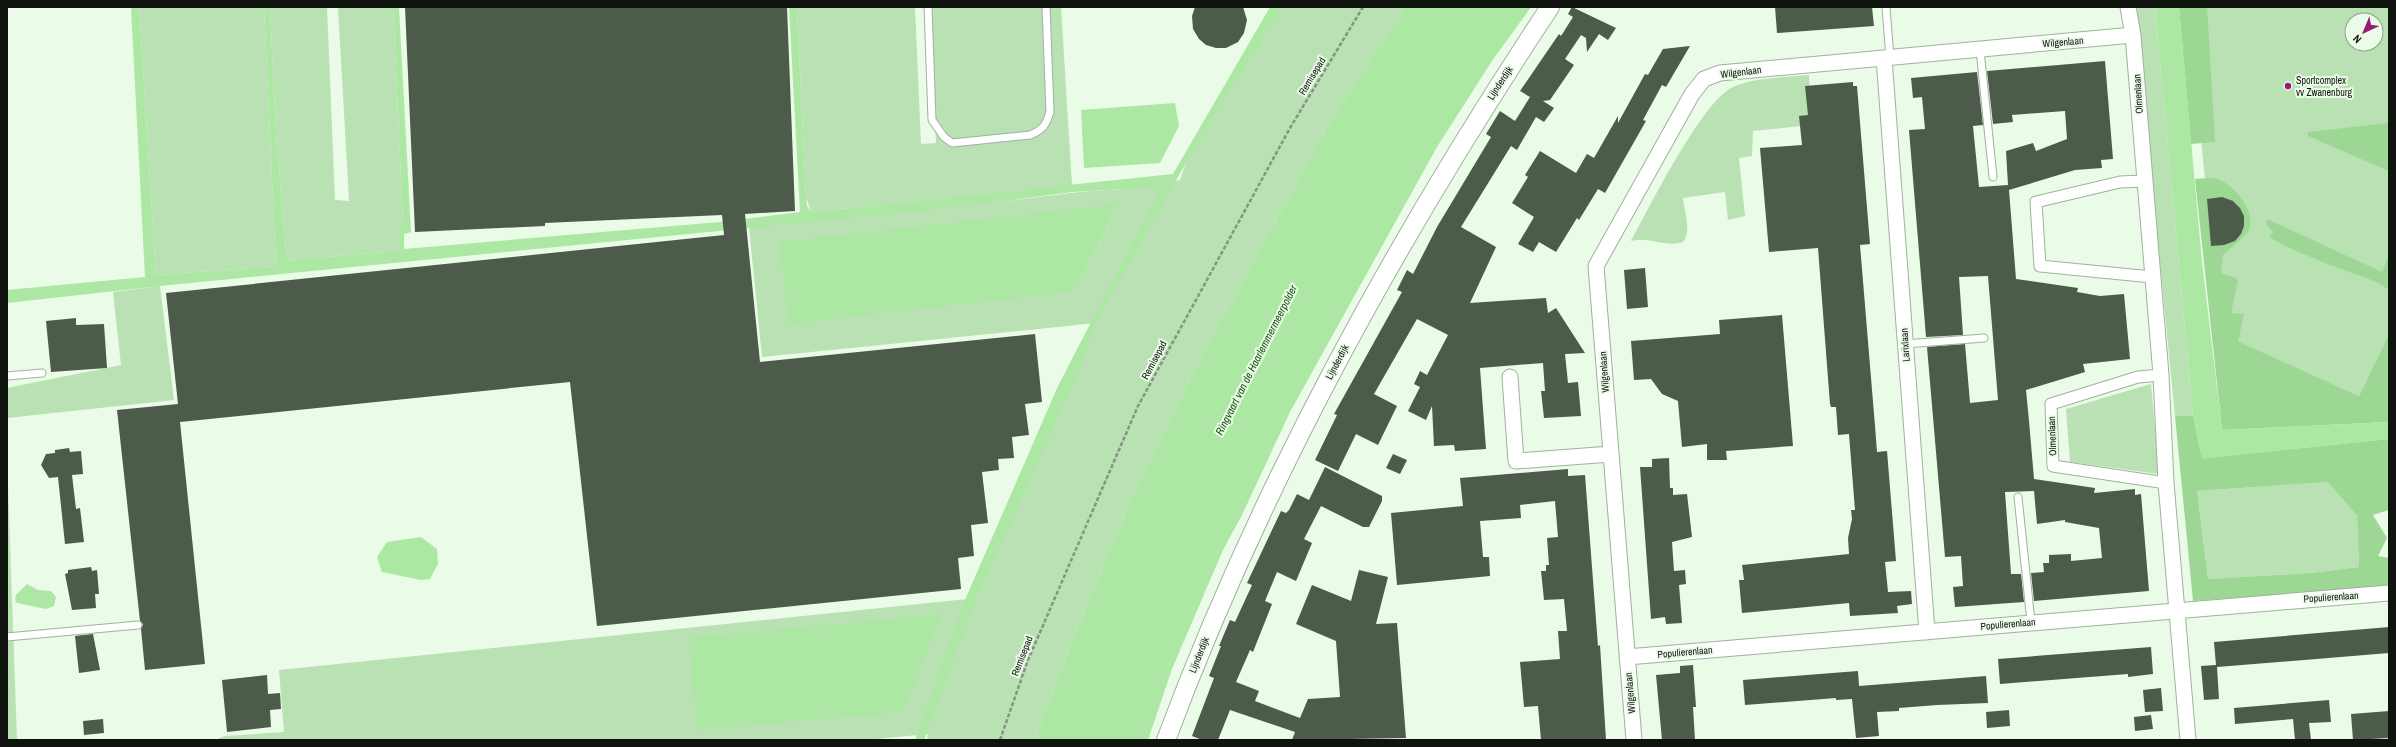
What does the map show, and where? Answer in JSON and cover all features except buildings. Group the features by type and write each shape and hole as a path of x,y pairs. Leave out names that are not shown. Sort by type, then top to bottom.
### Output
{"street":[{"name":"Lijnderdijk","path":"1166,740 1226,588 1302,428 1427,201 1492,96 1550,7"},
{"name":"Olmenlaan","path":"2128,7 2133,35 2161,375 2166,483 2188,740"},
{"name":"Wilgenlaan","path":"1634,740 1596,266 1692,94 1704,79 1720,73 2133,35"},
{"name":"Larixlaan","path":"1887,58 1905,344 1927,632"},
{"path":"2144,181 2120,182 2036,202 2040,266 2152,277"},
{"name":"Olmenlaan","path":"2161,375 2138,377 2051,404 2053,466 2166,483"},
{"path":"1510,377 1516,461 1611,454"},
{"name":"Populierenlaan","path":"1627,657 1927,632 2176,609 2389,593"}],"lane":[{"path":"928,7 932,120 944,137 952,143 1030,135 1039,132 1046,125 1050,112 1046,7"},
{"path":"1886,7 1887,58"},
{"path":"1980,50 1993,177"},
{"path":"1905,344 1984,338"},
{"path":"7,376 42,373"},
{"path":"2018,497 2031,622"},
{"path":"7,637 138,625"}],"path":[{"name":"Remisepad","path":"1000,740 1028,660 1138,406 1290,128 1363,7"}],"shaded area":[{"path":"139,7 264,7 276,266 156,275"},
{"path":"270,7 327,7 335,200 349,201 338,7 393,7 403,222 399,232 398,251 287,260 276,134"},
{"path":"797,7 915,7 921,144 936,143 931,7 1061,7 1072,185 811,212 806,197"},
{"path":"1281,7 1405,7 1327,127 1195,368 1133,495 1078,626 1034,740 927,740 928,734 866,740 214,740 225,736 284,732 279,670 977,598 1096,323 762,357 749,227 946,208 1078,192 1136,188 1180,180 1187,159","holes":["1116,204 1115,213 1078,286"]},
{"path":"2135,7 2155,7 2193,416 2175,416"},
{"path":"2179,7 2389,7 2389,334 2359,396 2238,341 2211,246 2201,137"},
{"path":"2179,7 2207,7 2215,142 2191,144"},
{"path":"1809,75 1811,125 1753,131 1752,156 1739,158 1745,216 1728,220 1725,192 1683,198 1687,221 1687,232 1683,242 1670,244 1644,240 1631,241 1677,157 1692,133 1720,96 1733,87 1741,84 1770,78"},
{"path":"2389,123 2389,171 2308,136 2308,132"},
{"path":"2208,178 2220,180 2226,183 2238,194 2250,216 2248,231 2223,255 2221,273 2238,279 2231,313 2244,314 2238,341 2359,396 2389,334 2389,422 2222,430 2195,179"},
{"path":"2267,219 2382,272 2389,256 2389,290 2373,281 2306,255 2269,237 2273,232 2266,224"},
{"path":"160,286 174,400 7,418 7,388 121,365 113,292"},
{"path":"2151,384 2159,474 2070,462 2066,409"},
{"path":"2175,416 2193,416 2202,458 2389,439 2389,510 2373,515 2387,538 2378,556 2389,558 2389,586 2193,601","holes":["2328,482 2357,516 2359,567 2311,573 2208,579 2197,491"]},
{"path":"7,457 17,740 7,740"},
{"path":"2328,482 2357,516 2359,567 2311,573 2208,579 2197,491"}],"water":[{"path":"131,7 139,7 156,275 276,266 264,7 270,7 276,134 287,260 398,251 399,232 403,222 393,7 399,7 411,232 404,234 404,249 720,222 800,212 789,7 797,7 806,197 807,206 811,212 1173,174 1270,7 1282,7 1197,143 1096,323 1080,368 977,598 924,740 915,740 965,600 1058,386 1159,191 1153,187 1073,192 952,208 160,286 7,303 7,290 145,277"},
{"name":"Ringvaart van de Haarlemmermeerpolder","path":"1405,7 1531,7 1492,61 1437,147 1290,412 1242,515 1223,550 1172,669 1148,740 1034,740 1078,626 1133,495 1195,368 1327,127"},
{"path":"2155,7 2179,7 2202,262 2222,430 2389,422 2389,439 2202,459 2193,416"},
{"path":"1175,103 1179,126 1160,163 1084,168 1081,110"},
{"path":"1117,204 1115,213 1078,286 1069,292 788,324 780,242"},
{"path":"421,537 437,549 438,564 430,579 421,580 382,572 377,557 387,542"},
{"path":"27,584 38,590 51,591 56,597 54,606 46,609 17,603 15,600 16,595"},
{"path":"942,614 903,712 697,730 689,638"}],"place":[{"name":"Sportcomplex vv Zwanenburg","path":"2288,86"}]}
